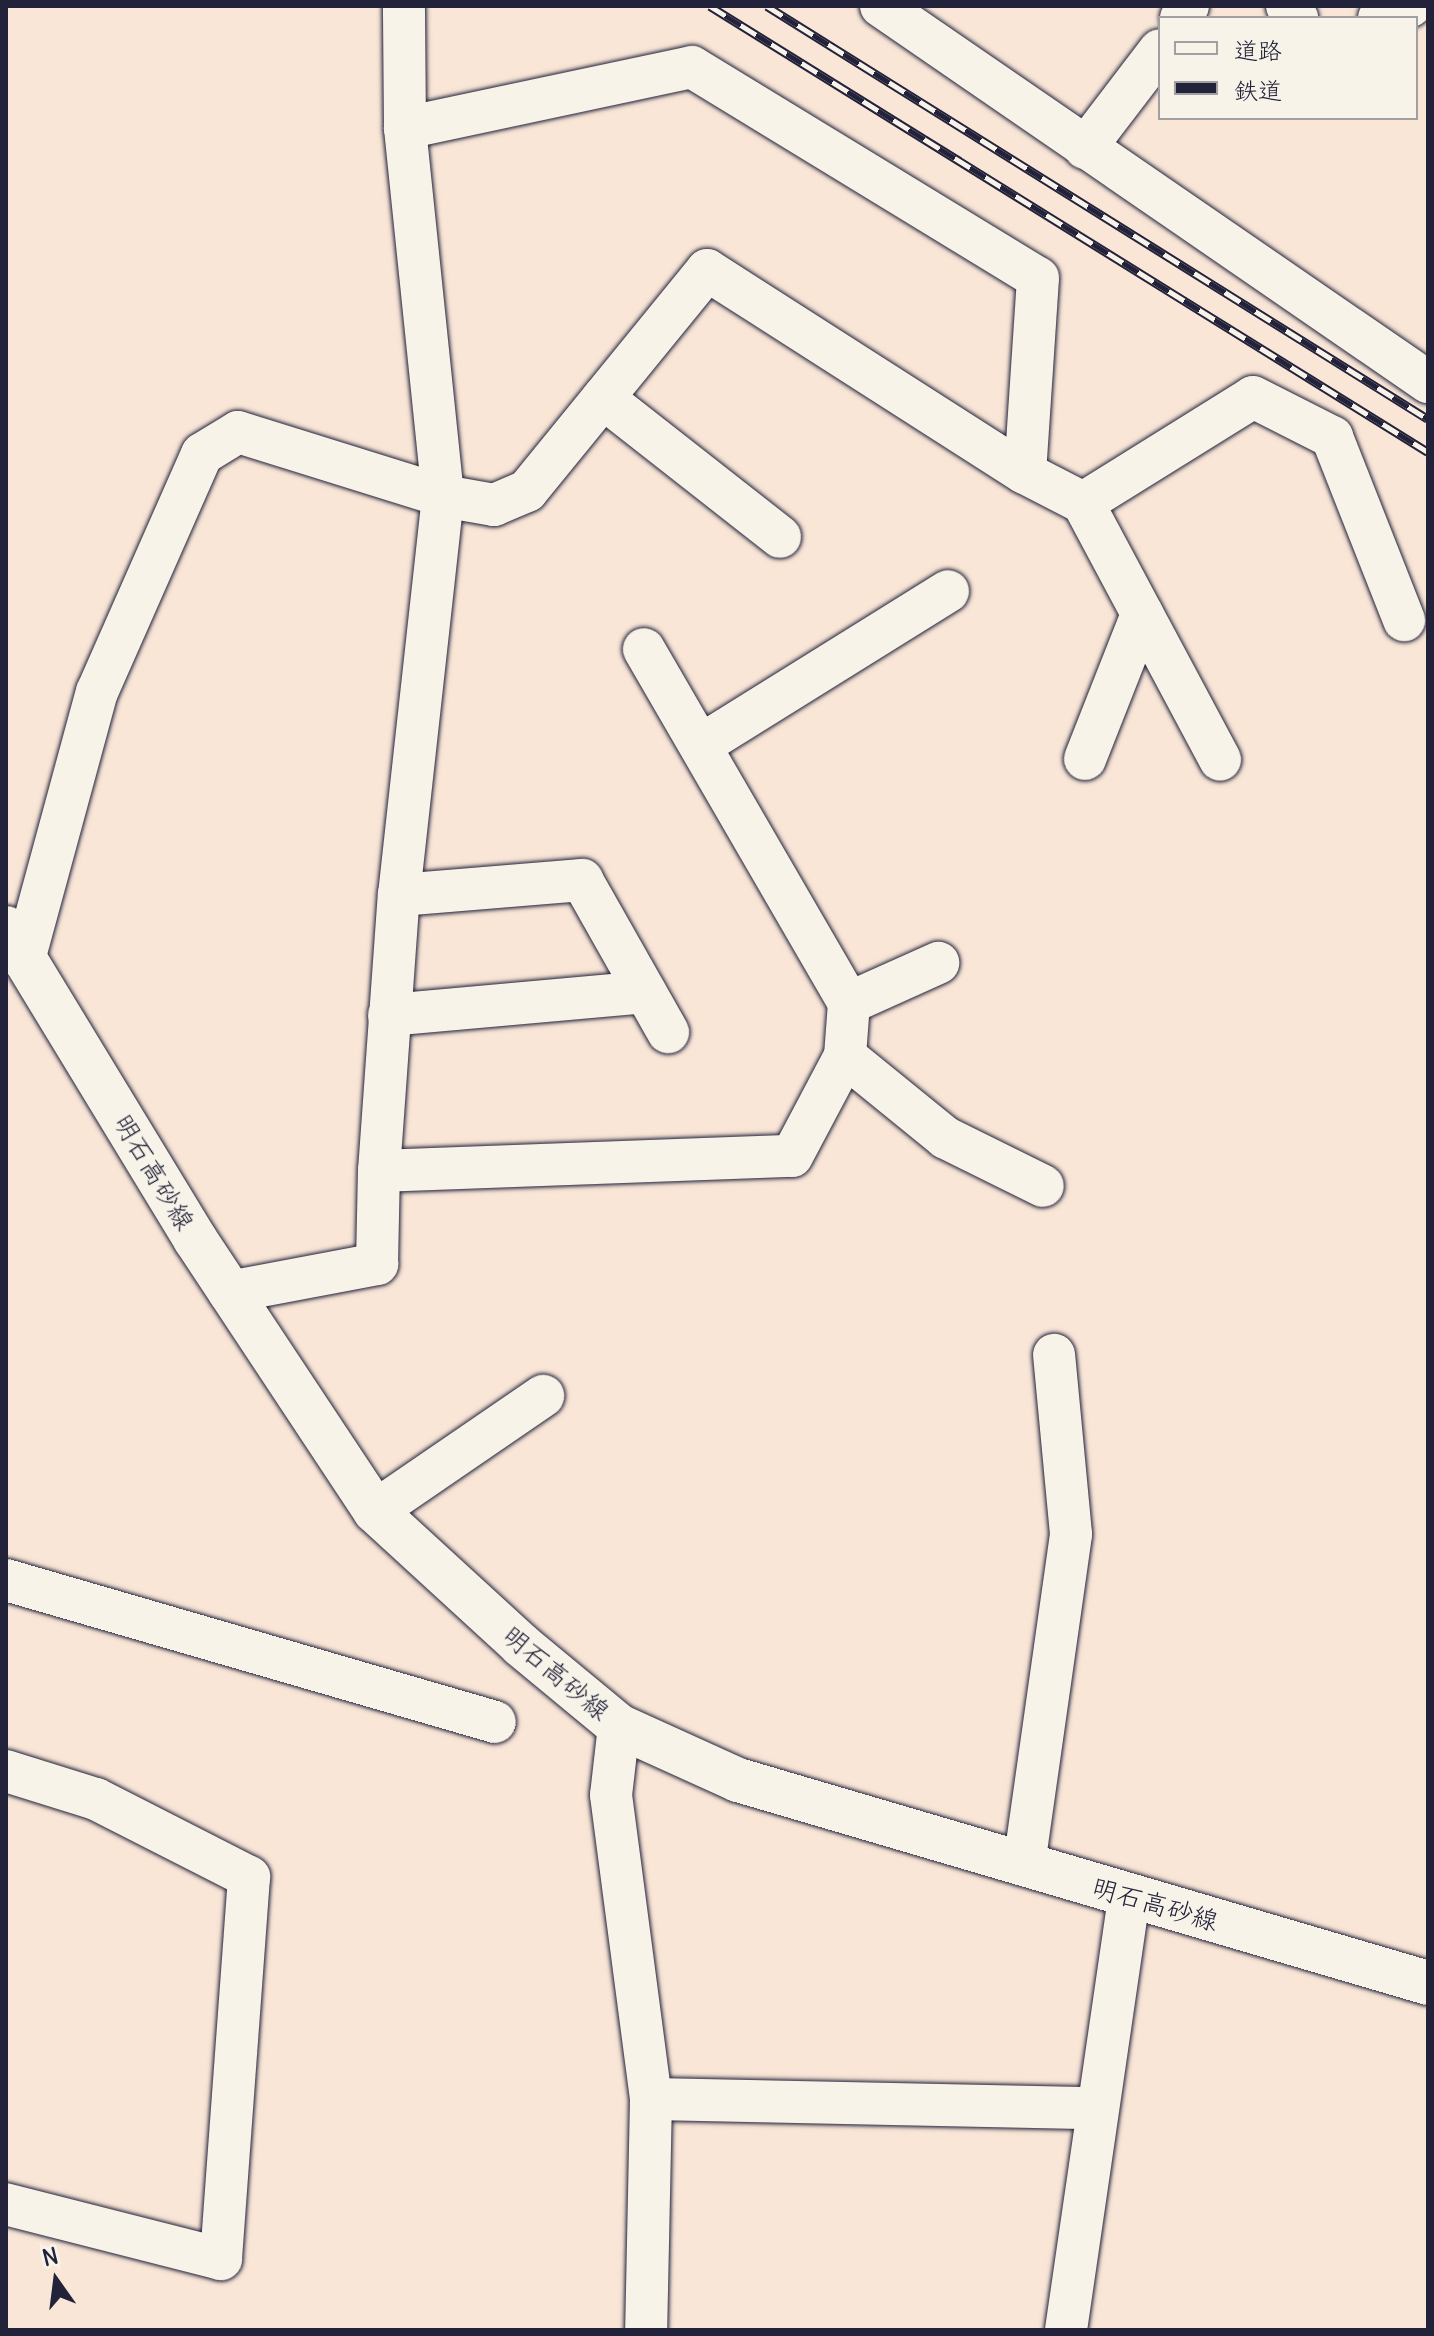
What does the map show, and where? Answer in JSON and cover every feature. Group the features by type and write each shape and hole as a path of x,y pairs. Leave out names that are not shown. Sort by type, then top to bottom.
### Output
{"main road":[{"name":"明石高砂線","path":"12,956 375,1511 521,1645 619,1726 738,1780 1428,1983"}],"street":[{"path":"229,1292 377,1264 379,1171 399,895 443,496 405,128 404,6"},
{"path":"881,6 1428,382"},
{"path":"1384,16 1411,6"},
{"path":"1085,148 1158,53"},
{"path":"405,128 692,67 1038,278 1025,473"},
{"path":"12,956 97,692 202,454 238,432 443,496 494,505 527,491 707,270 1025,473 1083,503 1220,760"},
{"path":"1083,503 1253,397 1332,437 1404,620"},
{"path":"603,398 780,537"},
{"path":"701,745 948,591"},
{"path":"1085,759 1142,614"},
{"path":"379,1171 792,1156 845,1056 849,1003 644,649"},
{"path":"399,895 582,880 668,1032"},
{"path":"849,1003 938,963"},
{"path":"389,1015 645,992"},
{"path":"845,1056 946,1138 1043,1186"},
{"path":"1024,1865 1071,1534 1054,1355"},
{"path":"375,1511 543,1396"},
{"path":"6,1580 495,1722"},
{"path":"619,1726 611,1795 651,2099 646,2330"},
{"path":"6,1771 96,1799 249,1877 221,2259 6,2204"},
{"path":"1066,2330 1129,1897"},
{"path":"651,2099 1097,2108"}],"railway":[{"path":"710,6 1428,452"},
{"path":"767,6 1428,419"}]}
